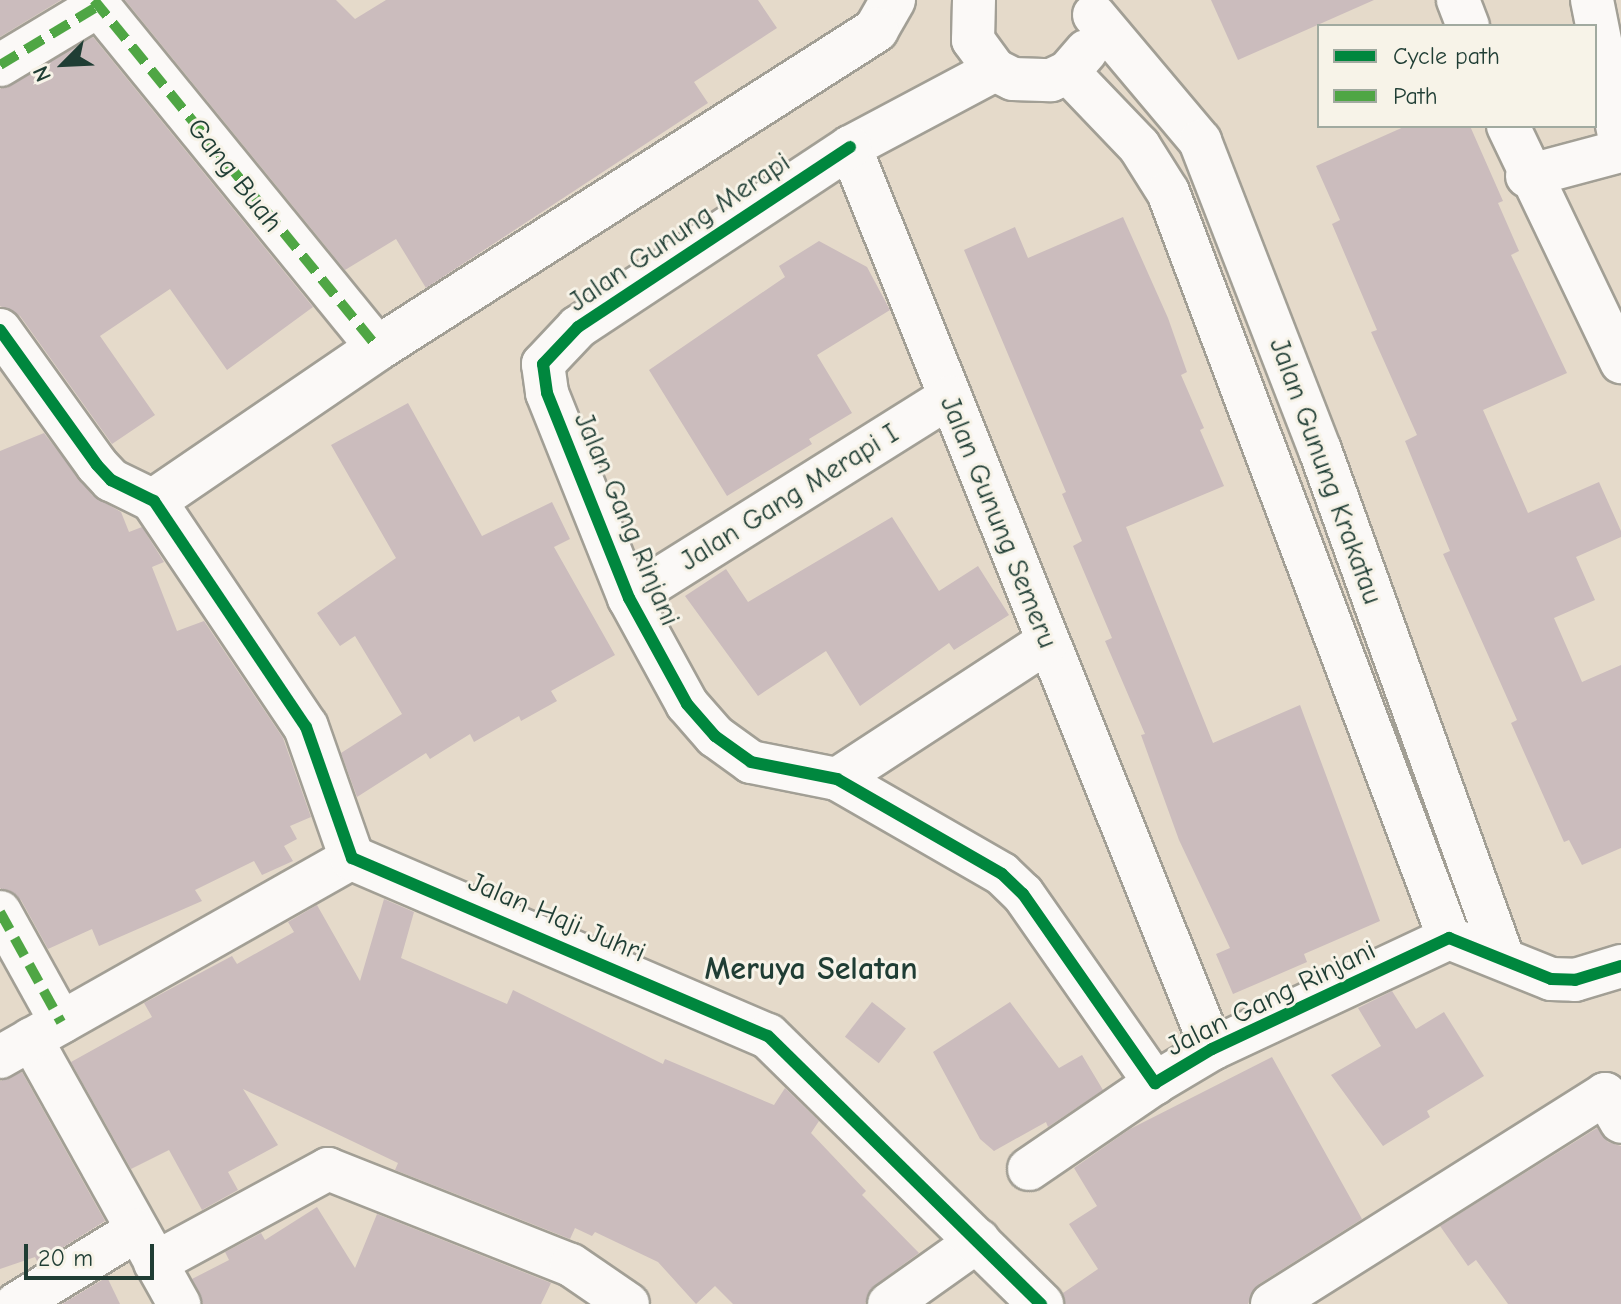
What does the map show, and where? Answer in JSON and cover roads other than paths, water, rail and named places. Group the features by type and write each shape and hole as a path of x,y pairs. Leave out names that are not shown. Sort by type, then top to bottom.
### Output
{"street":[{"path":"154,501 378,348 876,30 893,0"},
{"path":"974,0 973,40 995,70 1031,83 1068,72 1093,37 1093,8"},
{"path":"1458,0 1467,24"},
{"path":"1592,0 1597,24"},
{"path":"0,65 96,3"},
{"name":"Gang Buah","path":"96,3 378,348"},
{"name":"Jalan Gunung Krakatau","path":"1093,8 1200,141 1320,450 1503,958"},
{"path":"1527,176 1621,148 1597,26"},
{"path":"850,147 995,70"},
{"name":"Jalan Gunung Krakatau","path":"1068,72 1139,146 1168,192 1449,938"},
{"path":"1509,128 1527,176 1621,362"},
{"name":"Jalan Gunung Merapi","path":"543,364 578,327 850,147"},
{"name":"Jalan Gunung Semeru","path":"850,147 1212,1049"},
{"path":"0,330 97,465 111,480 154,501 306,727 352,858 31,1040"},
{"name":"Jalan Gang Rinjani","path":"543,364 547,393 629,598 687,704 715,736 751,762 837,779 1013,883 1155,1083 1212,1049 1449,938"},
{"name":"Jalan Gang Merapi I","path":"629,598 950,397"},
{"path":"1274,471 1320,450"},
{"path":"837,779 1047,642"},
{"name":"Jalan Haji Juhri","path":"352,858 768,1036 1041,1304"},
{"path":"0,912 31,1040 179,1304"},
{"path":"1449,938 1551,979 1575,980 1621,966"},
{"path":"1029,1169 1155,1083"},
{"path":"1272,1304 1605,1094 1621,1122"},
{"path":"16,1304 328,1169 571,1265 628,1304"},
{"path":"889,1304 979,1240"}],"district":[{"name":"Meruya Selatan","path":"811,969"}]}
